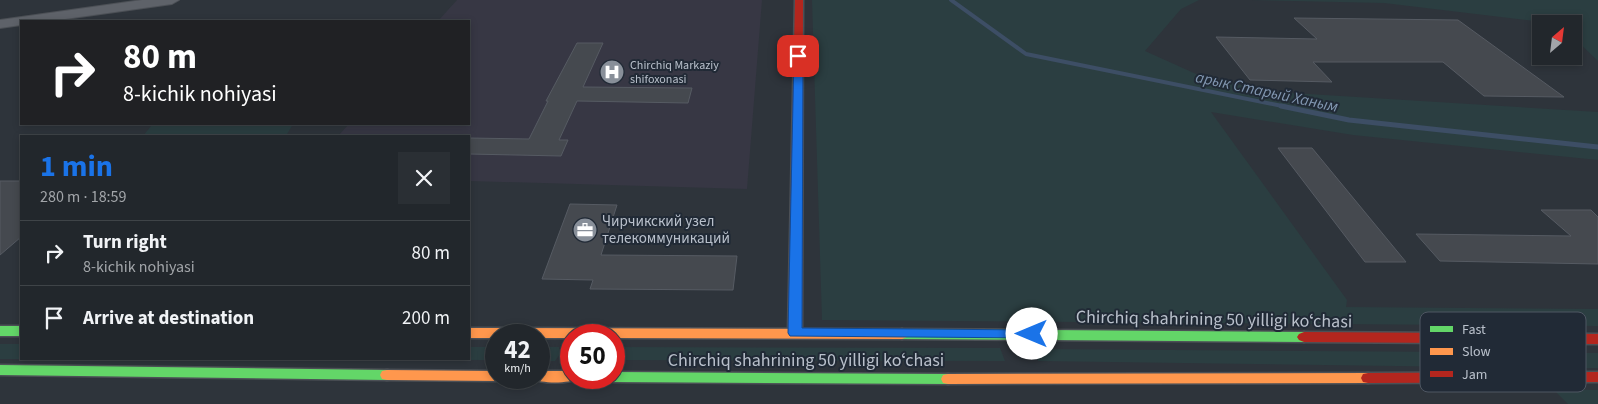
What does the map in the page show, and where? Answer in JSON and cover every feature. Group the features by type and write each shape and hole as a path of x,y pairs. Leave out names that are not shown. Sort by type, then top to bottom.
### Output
{"main road":[{"path":"795,333 799,0"},
{"path":"0,331 20,331"},
{"name":"Chirchiq shahrining 50 yilligi koʻchasi","path":"470,333 560,334"},
{"name":"Chirchiq shahrining 50 yilligi koʻchasi","path":"625,334 795,333 1013,339 1420,338"},
{"path":"0,370 485,376"},
{"name":"Chirchiq shahrining 50 yilligi koʻchasi","path":"625,377 1420,373"}],"street":[{"path":"29,20 172,0"},
{"path":"0,24 20,21"}],"shaded area":[{"name":"Chirchiq Markaziy shifoxonasi","path":"457,0 762,0 747,189 470,181 470,135 339,135 348,125 470,125 470,20 439,20"},
{"path":"812,0 1199,0 1181,9 1145,51 1205,78 1276,92 1598,112 1598,160 1353,135 1211,112 1347,300 1346,307 1598,309 1598,326 1586,326 1586,312 1420,312 1420,325 822,320"},
{"path":"1251,0 1598,0 1598,61 1582,46 1582,15 1532,15 1532,21 1384,3"},
{"path":"292,125 287,135 144,135 151,126"},
{"path":"0,344 20,344 20,359 0,359"},
{"path":"470,347 485,347 485,360 470,360"},
{"path":"550,347 559,347 560,354 555,361 550,361"},
{"path":"625,347 1000,348 1005,361 625,360"},
{"path":"1035,349 1420,352 1420,366 1038,361"},
{"path":"1586,353 1598,353 1598,368 1586,368"},
{"path":"1598,390 1598,404 1568,404 1556,392"}],"building":[{"path":"1294,18 1458,20 1564,97 1484,96 1443,62 1313,62 1332,82 1250,80 1216,37 1317,39"},
{"path":"577,43 603,43 583,87 692,88 688,103 577,101 559,140 568,140 561,156 470,154 470,138 529,139 548,101 546,101"},
{"path":"1278,148 1312,148 1406,262 1365,262"},
{"path":"0,181 20,181 20,238 0,255"},
{"name":"Чирчикский узел телекоммуникаций","path":"570,204 617,205 601,255 737,256 733,290 590,289 593,280 542,279"},
{"path":"1541,210 1591,210 1598,217 1598,264 1440,261 1416,234 1571,236"}],"waterway":[{"name":"арык Старый Ханым","path":"951,0 1026,54 1287,107"},
{"name":"арык Старый Ханым","path":"1281,106 1349,120 1598,147"}],"traffic: fast":[{"path":"0,331 20,331"},
{"path":"902,334 1304,337"},
{"path":"0,370 387,375"},
{"path":"625,377 948,379"}],"traffic: slow":[{"path":"470,333 902,334"},
{"path":"387,375 485,376"},
{"path":"550,376 560,376"},
{"path":"948,379 1368,378"}],"traffic: jam":[{"path":"795,333 799,0"},
{"path":"1304,337 1420,338"},
{"path":"1586,339 1598,339"},
{"path":"1586,377 1598,377"},
{"path":"1368,378 1420,378"}],"place":[{"name":"Chirchiq Markaziy shifoxonasi","path":"612,72"},
{"name":"Чирчикский узел телекоммуникаций","path":"585,230"}],"route":[{"path":"798,56 795,333 1032,334"}]}
